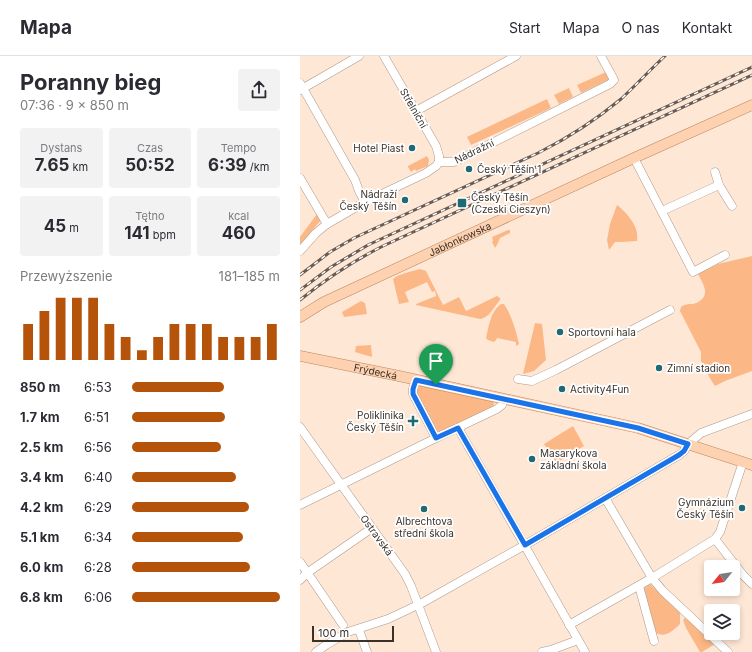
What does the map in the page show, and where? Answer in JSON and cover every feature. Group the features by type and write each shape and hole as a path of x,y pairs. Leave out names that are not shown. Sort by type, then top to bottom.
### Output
{"main road":[{"name":"Jabłonkowska","path":"300,317 324,302 752,105"},
{"name":"Frýdecká","path":"300,356 638,428 748,464"}],"street":[{"path":"359,56 301,87 355,180 365,202"},
{"name":"Střelniční","path":"384,56 436,146 439,162"},
{"path":"416,111 516,56"},
{"name":"Nádražní","path":"439,162 454,162 610,84 614,80 601,56"},
{"path":"634,158 693,272 725,255"},
{"path":"300,251 316,233 327,224 365,202 426,173 439,162"},
{"path":"715,172 719,185 732,206"},
{"path":"300,178 327,224"},
{"path":"662,211 719,185"},
{"path":"518,379 532,381 670,310"},
{"path":"416,380 413,394 436,438"},
{"path":"300,505 497,409 502,405 503,399"},
{"path":"316,652 326,644 348,632 388,619 418,606 679,455 684,451 688,444 701,434 752,414"},
{"name":"Ostravská","path":"300,428 344,483 372,528 405,574 436,652"},
{"path":"458,428 585,652"},
{"path":"569,625 639,586 715,540 720,532 748,464"},
{"path":"605,498 652,578 662,590 728,652"},
{"path":"300,580 307,573 372,528"},
{"path":"715,540 752,584"},
{"path":"300,562 343,625"},
{"path":"639,586 654,641"},
{"path":"358,630 367,652"},
{"path":"542,652 578,640"}],"shaded area":[{"path":"606,72 610,79 581,93 577,85"},
{"path":"569,88 573,97 559,104 554,95"},
{"path":"547,99 551,108 471,145 467,137"},
{"path":"427,156 429,160 428,166 416,171 415,169 411,172 408,166"},
{"path":"617,205 629,216 635,226 637,231 637,241 615,242 609,250 607,240 610,224"},
{"path":"317,214 321,220 300,245 300,237"},
{"path":"510,230 510,233 500,238 495,248 492,242 492,237"},
{"path":"752,256 752,371 715,386 701,361 701,352 680,311 681,307 700,301 704,297 704,287 698,274 718,264"},
{"path":"420,269 426,271 443,305 459,297 466,311 497,296 500,300 486,317 480,319 416,305 436,296 435,291 432,292 427,282 405,292 409,302 399,304 393,279 402,274"},
{"path":"361,301 365,303 367,314 344,317 342,312"},
{"path":"501,304 504,304 513,324 519,344 516,346 516,342 497,338 494,342 486,338 492,315"},
{"path":"535,323 542,324 546,360 534,371 523,374"},
{"path":"371,345 372,357 355,352 356,346"},
{"path":"421,385 491,399 494,403 493,408 437,434 415,393 416,389"},
{"path":"573,426 584,446 556,463 544,444"},
{"path":"650,584 680,613 680,624 668,633 662,635 655,632 643,589"},
{"path":"686,617 704,634 704,640 711,640 715,644 700,652 683,620"}],"railway":[{"path":"300,275 330,252 354,238 538,153 570,135 602,114 621,99 665,56"},
{"path":"300,290 331,267 368,245 752,67"},
{"path":"300,300 340,271 383,246 752,75"}],"place":[{"name":"Hotel Piast","path":"412,148"},
{"name":"Český Těšín 1","path":"469,169"},
{"name":"Nádraží Český Těšín","path":"405,200"},
{"name":"Český Těšín (Czeski Cieszyn)","path":"462,203"},
{"name":"Sportovní hala","path":"560,332"},
{"name":"Zimní stadion","path":"659,368"},
{"name":"Activity4Fun","path":"562,389"},
{"name":"Poliklinika Český Těšín","path":"413,421"},
{"name":"Masarykova základní škola","path":"532,459"},
{"name":"Gymnázium Český Těšín","path":"742,508"},
{"name":"Albrechtova střední škola","path":"424,509"}],"route":[{"path":"416,380 436,385 638,428 688,444 684,451 679,455 525,545 458,428 436,438 413,394 413,389 416,380"}]}
